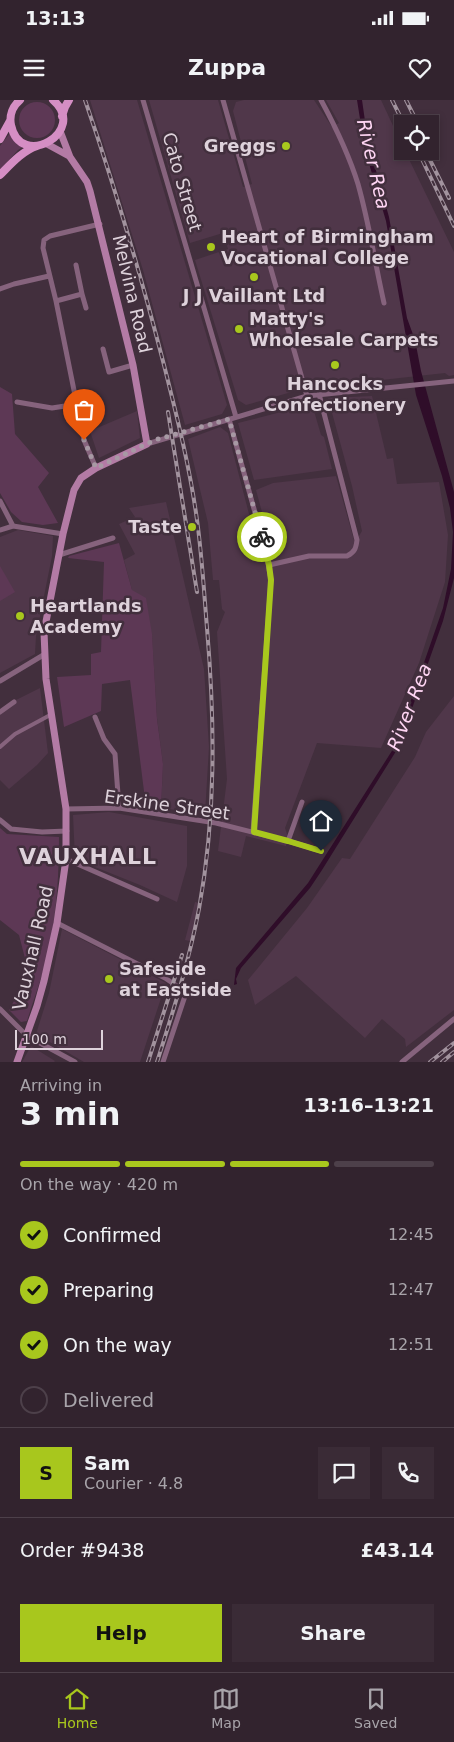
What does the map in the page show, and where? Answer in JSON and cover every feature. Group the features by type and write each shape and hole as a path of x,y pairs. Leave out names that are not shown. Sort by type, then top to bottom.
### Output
{"main road":[{"path":"0,139 10,122 13,100"},
{"path":"13,109 20,100"},
{"path":"53,100 60,109 62,116"},
{"path":"0,175 31,148 47,144 52,140 60,131 62,116 69,100"},
{"path":"10,122 16,137 30,145 39,146"},
{"name":"Melvina Road","path":"60,131 70,157 87,182 100,224 133,365 148,444"},
{"name":"Melvina Road","path":"47,144 70,157"},
{"name":"Vauxhall Road","path":"17,1062 37,1006 57,923 66,860 66,809 46,679 44,632 63,534 76,486 81,478 96,468 148,444"}],"street":[{"name":"Cato Street","path":"143,100 236,417"},
{"path":"223,100 307,396"},
{"path":"321,100 334,124 357,183 375,254 384,303"},
{"path":"96,468 84,440 78,404 43,248 44,240 50,236 100,224"},
{"path":"76,265 86,308"},
{"path":"0,289 49,276"},
{"path":"56,301 82,294"},
{"path":"103,349 109,372 133,365"},
{"path":"148,444 155,440 307,396 454,381"},
{"path":"269,565 309,556 331,554 347,556 356,548 357,540 319,394"},
{"path":"17,402 52,408 78,404"},
{"path":"229,419 269,565 270,590 254,832"},
{"path":"0,501 13,526"},
{"path":"0,530 13,526 63,534"},
{"path":"59,555 113,538"},
{"path":"0,681 45,654"},
{"path":"0,712 14,702"},
{"path":"0,748 15,734 52,714"},
{"path":"95,717 104,739 115,754 118,808"},
{"path":"288,841 302,802"},
{"name":"Erskine Street","path":"66,809 118,808 216,823 321,851"},
{"path":"0,820 11,829 42,832 67,831"},
{"path":"66,860 157,898"},
{"path":"57,923 165,978 183,990 185,996 163,1062"},
{"path":"0,1008 27,1036 75,1062"},
{"path":"402,1062 454,1019"}],"shaded area":[{"path":"90,100 137,100 227,405 222,414 185,425 143,270"},
{"path":"149,100 218,100 243,187 252,184 233,111 236,102 244,100 314,100 332,127 339,123 326,100 381,100 394,128 394,160 409,160 454,252 454,375 449,376 445,373 318,387 295,391 246,405 238,400 195,260 228,249 223,233 190,243"},
{"path":"37,102 44,103 50,107 54,113 54,127 50,133 44,137 37,138 30,137 24,133 20,127 19,120 20,113 24,107 30,103"},
{"path":"10,133 17,144 23,147 0,170 0,146"},
{"path":"0,387 12,394 15,434 49,473 38,487 58,523 43,525 22,522 11,512 0,493"},
{"path":"372,396 387,459 393,458 397,484 439,482 448,535 445,582 419,663 381,748 317,743 285,828 287,834 286,846 246,836 241,857 218,851 227,779 217,632 225,612 222,609 219,580 213,580 208,523 188,439 220,427 228,433 256,541 269,538 256,490 273,483 336,476 354,540 362,531 328,398"},
{"path":"312,404 321,435 324,437 332,469 254,480 238,423"},
{"path":"137,411 140,438 99,458 90,431"},
{"path":"166,502 204,669 209,747 205,814 161,808 163,764 157,718 152,636 132,590 124,560 135,554 119,524 135,517 129,508"},
{"name":"Heartlands Academy","path":"18,530 53,536 52,556 36,636 35,654 0,673 0,537"},
{"path":"119,543 132,590 146,598 152,634 157,719 163,764 161,808 146,807 130,680 102,684 101,711 64,727 57,677 91,675 91,654 101,652 104,562 68,558 69,556"},
{"path":"0,566 15,592 0,601"},
{"path":"40,688 48,753 9,789 0,780 0,710"},
{"path":"454,696 454,1010 406,1047 405,1039 382,1019 365,1038 296,976 255,1005 248,980 307,908 342,858 350,859 415,757 426,732"},
{"path":"109,812 187,826 187,866 177,902 75,859 73,815"},
{"path":"0,828 7,834 59,837 57,890 50,944 43,973 27,1021 21,1022 9,1010 29,974 19,935 0,920"},
{"path":"195,902 201,903 194,942 185,940"},
{"path":"62,929 166,983 140,1062 84,1062 36,1034 49,993"},
{"path":"31,1046 55,1061 22,1062"}],"water":[{"name":"River Rea","path":"357,100 362,100 368,142 389,217 407,318 415,340 421,371 454,492 454,578 443,621 398,748 310,888 241,968 236,979 237,984 234,985 236,968 308,883 395,746 443,608 451,569 453,532 450,508 442,476 416,395 386,221 365,150"}],"railway":[{"path":"85,100 137,265 164,365 191,481 202,560 210,664 212,769 209,839 205,874 190,948 157,1062"},
{"path":"392,100 400,115"},
{"path":"406,100 414,115"},
{"path":"422,160 454,226"},
{"path":"430,160 449,198"},
{"path":"168,412 197,592"},
{"path":"148,1062 182,955"},
{"path":"430,1062 454,1043"},
{"path":"442,1062 454,1052"}],"way so far":[{"path":"84,440 96,468 155,440 229,419 262,537"}],"place":[{"name":"Greggs","path":"286,146"},
{"name":"Heart of Birmingham Vocational College","path":"211,247"},
{"name":"J J Vaillant Ltd","path":"254,277"},
{"name":"Matty's Wholesale Carpets","path":"239,329"},
{"name":"Hancocks Confectionery","path":"335,365"},
{"name":"Taste","path":"192,527"},
{"name":"Heartlands Academy","path":"20,616"},
{"name":"Safeside at Eastside","path":"109,979"}],"district":[{"name":"VAUXHALL","path":"88,856"}],"route":[{"path":"262,537 271,580 254,832 321,851"}]}
